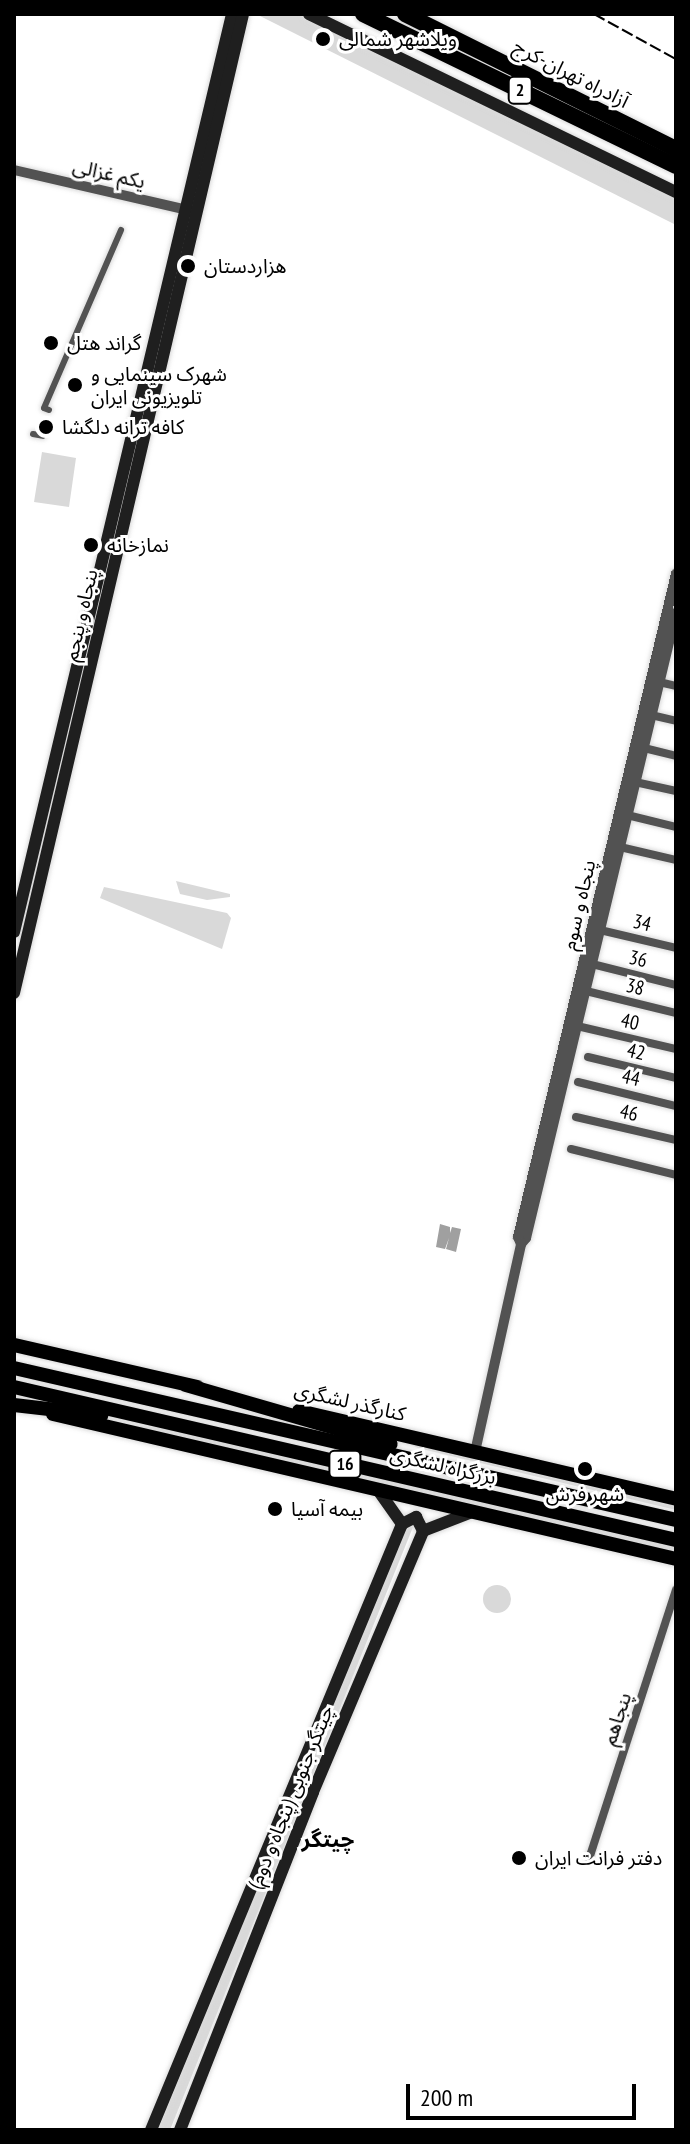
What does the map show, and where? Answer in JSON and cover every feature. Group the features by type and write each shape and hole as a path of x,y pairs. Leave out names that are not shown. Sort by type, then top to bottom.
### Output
{"highway":[{"name":"2","path":"363,14 676,166"},
{"name":"آزادراه تهران-کرج","path":"405,14 676,149"}],"main road":[{"path":"309,14 676,192"},
{"name":"پنجاه و پنجم","path":"14,993 25,914 237,16"},
{"name":"پنجاه و پنجم","path":"14,932 25,914"},
{"name":"کنارگذر لشگری","path":"14,1345 676,1499"},
{"name":"بزرگراه لشگری","path":"14,1368 444,1464 676,1520"},
{"path":"186,1385 357,1432 444,1464"},
{"name":"بزرگراه لشگری","path":"14,1387 676,1540"},
{"path":"14,1405 153,1419"},
{"path":"14,1405 676,1559"},
{"path":"378,1490 402,1524 416,1517 423,1531 472,1512"},
{"name":"چیتگر جنوبی (پنجاه و دوم)","path":"151,2130 402,1524"},
{"name":"چیتگر جنوبی (پنجاه و دوم)","path":"180,2130 313,1792 423,1531"}],"street":[{"name":"یکم غزالی","path":"14,170 191,211"},
{"path":"49,410 44,408 121,230"},
{"path":"33,434 43,436"},
{"name":"پنجاه و سوم","path":"521,1244 518,1237 676,574"},
{"name":"پنجاه و سوم","path":"475,1452 521,1244 526,1238 659,682 672,648 676,614"},
{"path":"659,682 676,686"},
{"path":"651,715 676,721"},
{"path":"644,748 676,756"},
{"path":"635,782 676,791"},
{"path":"627,815 676,827"},
{"path":"620,847 676,860"},
{"name":"34","path":"600,930 676,948"},
{"name":"36","path":"592,964 676,985"},
{"name":"38","path":"586,991 676,1013"},
{"name":"40","path":"577,1026 676,1049"},
{"name":"42","path":"588,1057 676,1078"},
{"name":"44","path":"578,1082 676,1106"},
{"name":"46","path":"576,1117 676,1140"},
{"path":"571,1149 676,1175"},
{"name":"پنجاهم","path":"589,1859 676,1590"}],"shaded area":[{"path":"299,14 676,198 676,225 258,15"},
{"path":"42,452 76,458 69,507 34,502"},
{"path":"176,881 230,894 230,897 207,900 180,894"},
{"path":"104,887 227,913 231,918 222,949 100,898"},
{"path":"440,1224 450,1227 450,1233 452,1227 461,1229 456,1252 446,1249 449,1238 445,1249 436,1247"},
{"path":"116,1424 176,1429 676,1545 676,1554"},
{"path":"398,1438 676,1503 676,1510 418,1448"},
{"path":"406,1526 413,1527 170,2130 158,2130"},
{"path":"497,1585 507,1589 511,1599 507,1609 497,1613 487,1609 483,1599 487,1589"}],"railway":[{"path":"594,14 676,59"}],"place":[{"name":"ویلاشهر شمالی","path":"323,39"},
{"name":"هزاردستان","path":"188,266"},
{"name":"گراند هتل","path":"51,343"},
{"name":"شهرک سینمایی و تلویزیونی ایران","path":"75,385"},
{"name":"کافه ترانه دلگشا","path":"46,427"},
{"name":"نمازخانه","path":"91,545"},
{"name":"شهر فرش","path":"585,1469"},
{"name":"بیمه آسیا","path":"275,1509"},
{"name":"دفتر فرانت ایران","path":"519,1858"}],"district":[{"name":"چیتگر","path":"328,1840"}]}
